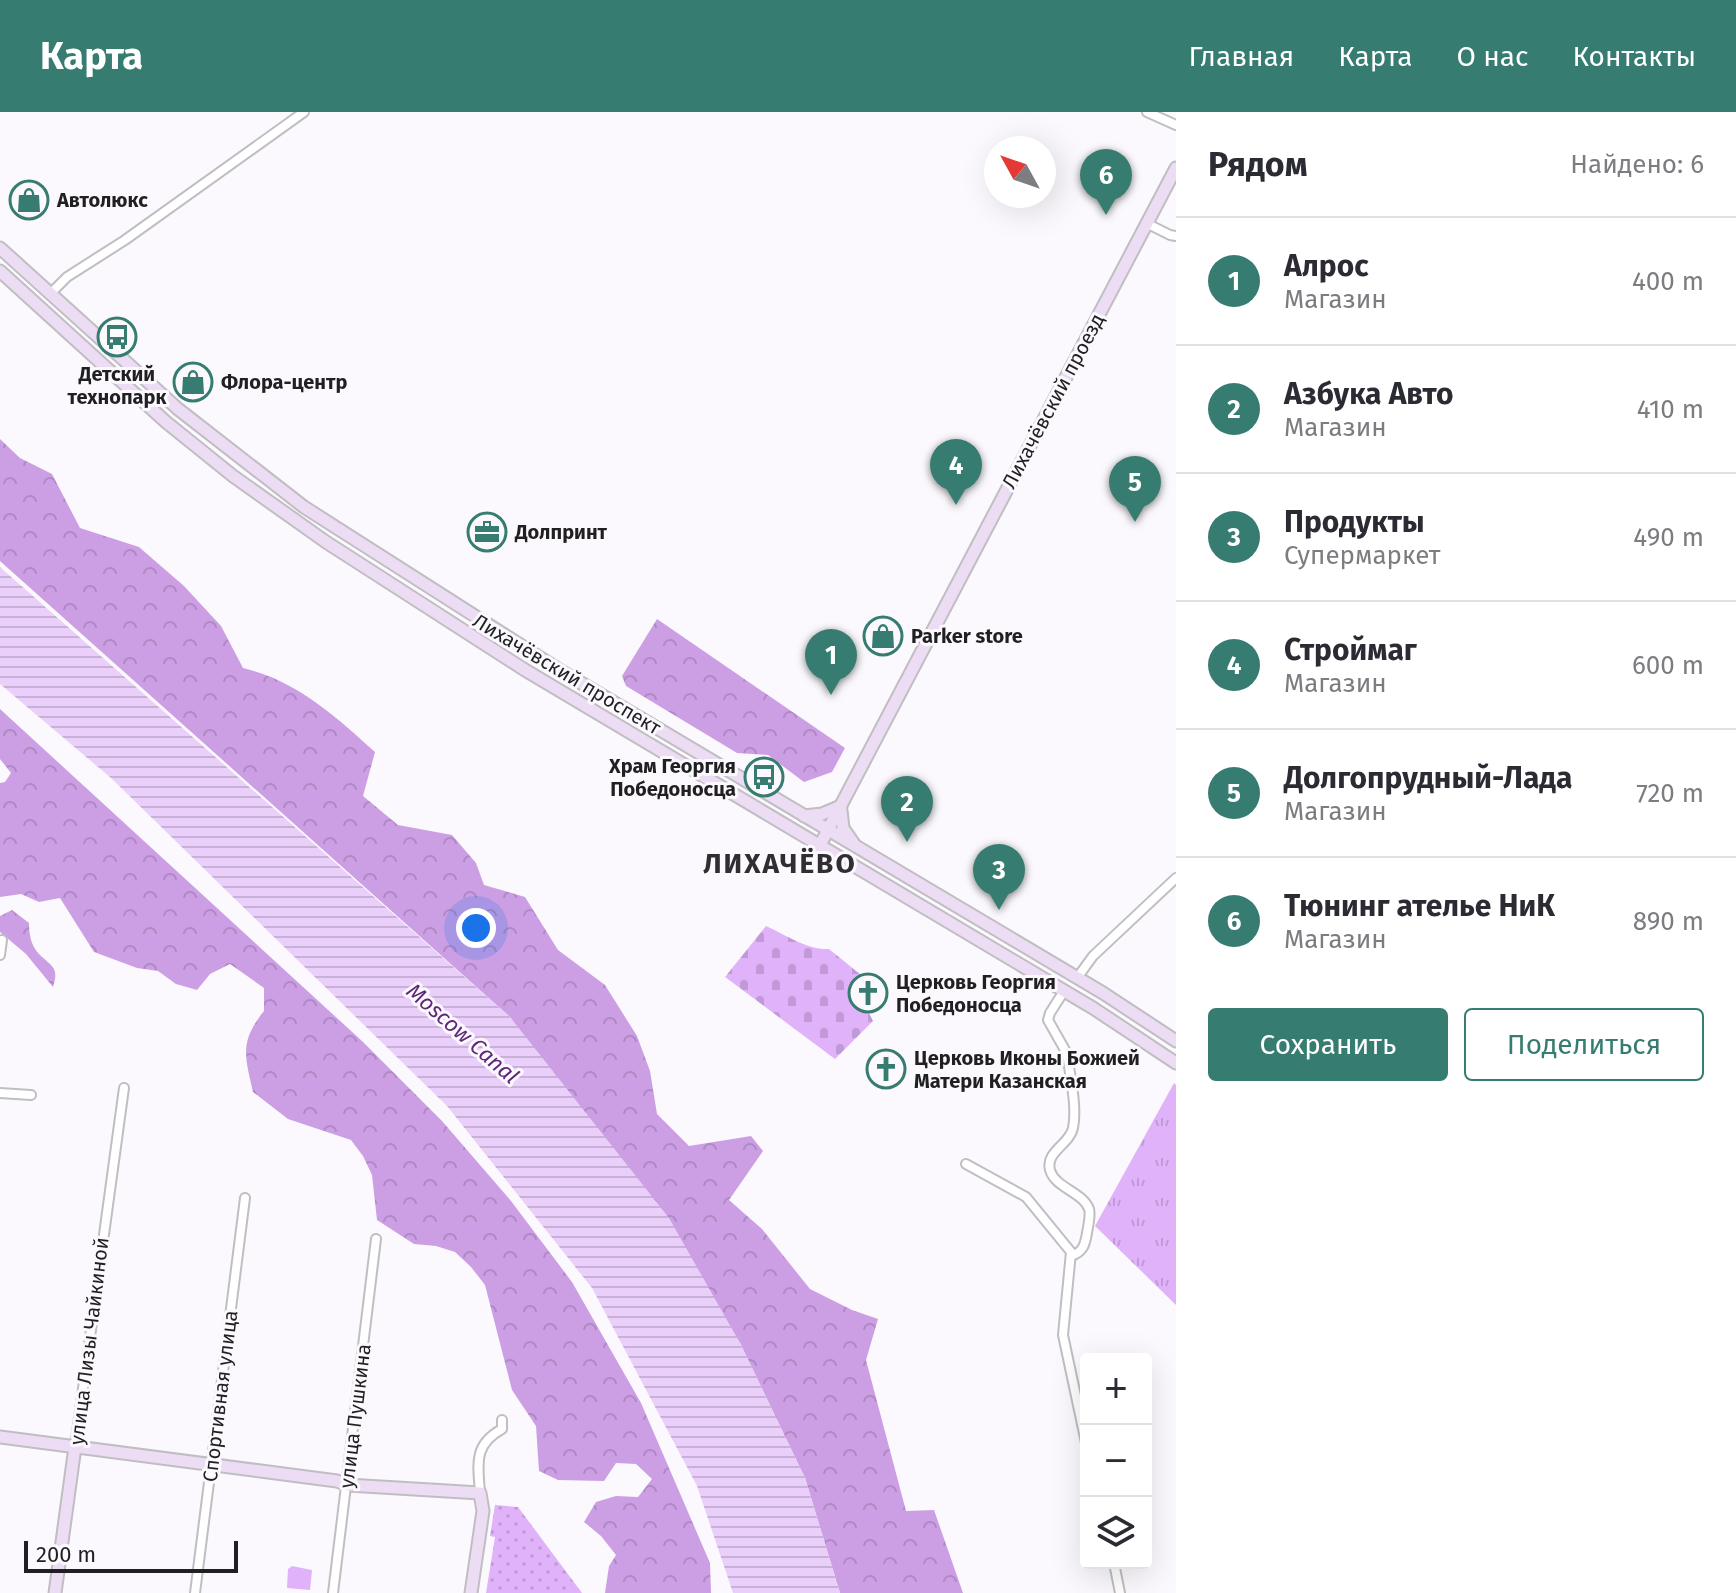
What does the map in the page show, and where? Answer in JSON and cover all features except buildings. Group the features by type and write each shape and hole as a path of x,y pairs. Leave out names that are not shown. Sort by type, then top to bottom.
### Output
{"main road":[{"name":"Лихачёвский проезд","path":"819,847 1176,168"},
{"name":"Лихачёвский проспект","path":"0,248 178,409 304,507 501,635 1077,978 1176,1041"},
{"name":"Лихачёвский проспект","path":"0,271 166,422 295,521 491,649 1064,991 1176,1063"},
{"path":"803,816 822,814 842,805 843,828 858,849"},
{"path":"0,1437 337,1481 348,1485 480,1493 483,1511 471,1593"},
{"name":"улица Лизы Чайкиной","path":"55,1593 75,1447"}],"street":[{"path":"50,294 67,277 125,240 304,112"},
{"path":"1147,112 1176,125"},
{"path":"1146,223 1176,236"},
{"path":"1077,978 1093,956 1176,878"},
{"path":"0,955 2,940"},
{"path":"1064,991 1048,1020 1068,1060 1073,1127 1068,1138 1052,1156 1050,1169 1053,1177 1084,1202 1090,1212 1085,1247 1071,1256"},
{"name":"улица Лизы Чайкиной","path":"75,1447 124,1088"},
{"path":"0,1093 31,1095"},
{"path":"966,1164 1026,1197 1071,1252 1063,1335 1082,1425"},
{"name":"Спортивная улица","path":"195,1593 245,1198"},
{"name":"улица Пушкина","path":"333,1593 376,1239"},
{"path":"480,1493 478,1453 487,1439 502,1429 502,1420"},
{"path":"1115,1569 1120,1593"}],"green space":[{"path":"0,439 20,458 52,474 80,528 139,547 184,586 221,626 243,668 281,682 314,701 375,752 363,796 398,825 452,835 476,863 484,885 525,897 558,950 605,985 637,1036 650,1071 657,1114 689,1146 751,1136 763,1151 729,1200 762,1229 810,1289 878,1319 866,1360 906,1511 934,1510 963,1593 840,1593 805,1478 740,1343 510,1017 0,561"},
{"path":"657,619 845,748 832,772 804,782 768,755 737,753 626,686 622,676"},
{"path":"0,709 362,1041 442,1121 511,1201 572,1282 641,1403 710,1563 711,1593 605,1593 609,1566 616,1555 601,1536 584,1522 596,1502 616,1496 638,1497 652,1479 636,1464 616,1463 604,1481 558,1480 539,1471 536,1426 512,1390 485,1285 455,1252 414,1244 377,1220 372,1175 351,1140 288,1119 253,1092 246,1050 251,1032 264,1011 264,988 230,964 210,974 197,990 176,984 158,971 137,968 94,952 60,898 39,902 21,894 0,897 0,783 5,782 11,773 0,759"},
{"path":"12,910 29,923 34,947 55,971 53,987 26,954 0,932 0,916"},
{"path":"766,926 805,945 829,949 877,988 866,1007 873,1021 835,1059 725,977"},
{"path":"1174,1083 1176,1085 1176,1305 1095,1226"},
{"path":"495,1505 518,1507 582,1593 486,1593 495,1537 490,1536"},
{"path":"292,1566 312,1570 310,1590 287,1588 288,1569"}],"water":[{"name":"Moscow Canal","path":"0,567 510,1017 669,1218 740,1343 805,1478 840,1593 733,1593 697,1486 592,1288 447,1106 111,778 0,684"}],"place":[{"name":"Автолюкс","path":"29,200"},
{"name":"Тюнинг ателье НиК","path":"1106,215"},
{"name":"Детский технопарк","path":"117,337"},
{"name":"Флора-центр","path":"193,382"},
{"name":"Строймаг","path":"956,505"},
{"name":"Долгопрудный-Лада","path":"1135,522"},
{"name":"Долпринт","path":"487,532"},
{"name":"Parker store","path":"883,636"},
{"name":"Алрос","path":"831,695"},
{"name":"Храм Георгия Победоносца","path":"764,777"},
{"name":"Азбука Авто","path":"907,842"},
{"name":"Продукты","path":"999,910"},
{"name":"Церковь Георгия Победоносца","path":"868,993"},
{"name":"Церковь Иконы Божией Матери Казанская","path":"886,1069"}],"district":[{"name":"ЛИХАЧЁВО","path":"780,863"}]}
